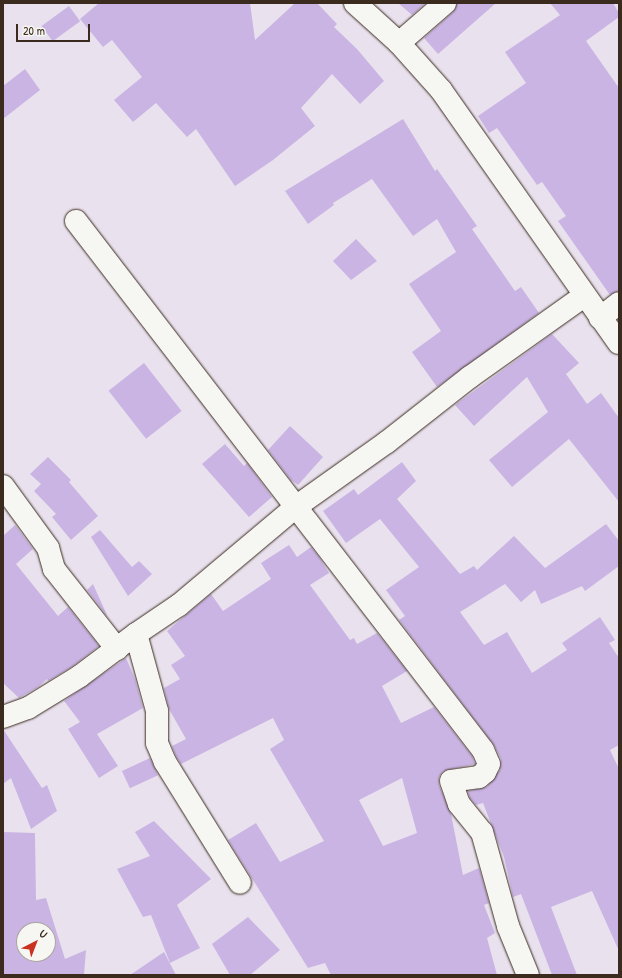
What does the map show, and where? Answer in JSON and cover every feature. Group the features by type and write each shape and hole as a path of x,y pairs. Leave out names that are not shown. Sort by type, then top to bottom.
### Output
{"street":[{"path":"355,3 399,43 441,90 481,143 584,296 619,343"},
{"path":"399,43 445,3"},
{"path":"76,221 297,506 483,750 489,764 486,772 479,777 451,781 459,804 482,832 508,926 528,975"},
{"path":"3,717 28,708 80,676 136,634 179,605 297,506 387,442 470,377 584,296"},
{"path":"600,318 619,303"},
{"path":"3,486 48,548 54,569 117,649"},
{"path":"136,634 157,711 157,743 162,756 240,883"}],"building":[{"path":"99,3 250,3 255,40 295,3 317,3 337,24 334,27 357,49 384,81 360,104 332,74 301,108 315,126 273,160 235,186 196,129 187,137 156,103 133,122 114,100 142,77 112,40 103,47 80,19"},
{"path":"398,3 426,3 412,15"},
{"path":"457,3 496,3 438,54 424,38 453,12"},
{"path":"550,3 613,3 619,13 619,17 586,41 619,88 619,291 610,295 558,221 566,216 542,182 537,185 497,128 489,133 478,116 526,83 505,52 560,15"},
{"path":"69,6 80,21 53,41 41,26"},
{"path":"25,69 40,90 3,119 3,86"},
{"path":"403,119 435,171 437,169 477,226 472,229 515,291 521,287 539,313 437,387 412,352 441,331 409,284 456,252 437,219 413,236 372,179 333,203 334,205 308,224 285,191"},
{"path":"356,239 377,261 351,280 333,261"},
{"path":"552,334 579,363 566,374 587,404 601,393 619,418 619,502 569,439 512,487 489,460 548,412 527,377 474,426 455,405"},
{"path":"144,363 182,411 146,439 109,391"},
{"path":"290,426 323,457 298,485 291,480 268,450"},
{"path":"225,444 244,466 247,463 272,497 249,517 202,464"},
{"path":"48,457 71,480 69,482 98,516 71,540 52,517 56,514 34,491 41,484 30,474"},
{"path":"402,462 416,481 397,499 460,574 474,566 477,570 514,536 545,568 606,524 619,541 619,566 585,591 582,586 541,604 535,590 521,602 505,584 460,612 484,645 507,632 532,673 567,650 562,643 600,617 615,640 609,643 619,658 619,745 610,750 619,769 619,951 592,891 551,907 577,975 552,975 521,894 513,897 504,857 483,803 476,805 470,798 468,791 487,787 500,770 501,759 494,745 399,620 405,616 386,590 419,567 380,519 346,543 323,511 354,489 358,495"},
{"path":"15,525 33,549 16,564 58,616 68,607 99,646 73,666 48,681 47,679 38,687 19,698 3,683 3,536"},
{"path":"100,530 132,567 139,561 152,574 128,596 91,537"},
{"path":"289,545 297,557 311,547 329,573 310,585 350,640 354,638 357,644 377,633 407,671 382,686 401,723 434,707 472,756 475,764 443,771 439,777 439,785 451,814 463,875 479,868 489,903 484,905 495,933 487,938 497,975 331,975 325,963 308,968 228,840 256,823 280,862 324,841 270,749 284,740 273,718 181,764 176,756 172,746 186,739 169,709 164,688 180,679 171,665 185,656 167,631 211,594 223,611 271,579 261,563","holes":["402,778 417,833 383,846 359,800"]},
{"path":"93,584 107,615 107,616 87,590"},
{"path":"126,658 135,679 143,708 97,734 118,766 99,778 68,729 80,722 64,701"},
{"path":"3,729 42,788 47,785 57,811 31,829 11,778 3,784"},
{"path":"150,758 158,775 130,788 122,771"},
{"path":"154,821 211,879 177,905 200,948 170,963 151,915 143,917 117,869 150,856 135,832"},
{"path":"3,832 35,833 36,900 46,898 53,922 16,922 16,962 56,962 56,930 65,959 86,950 84,975 3,975"},
{"path":"248,917 280,950 250,975 230,975 212,944"},
{"path":"164,952 176,975 130,975"}]}
